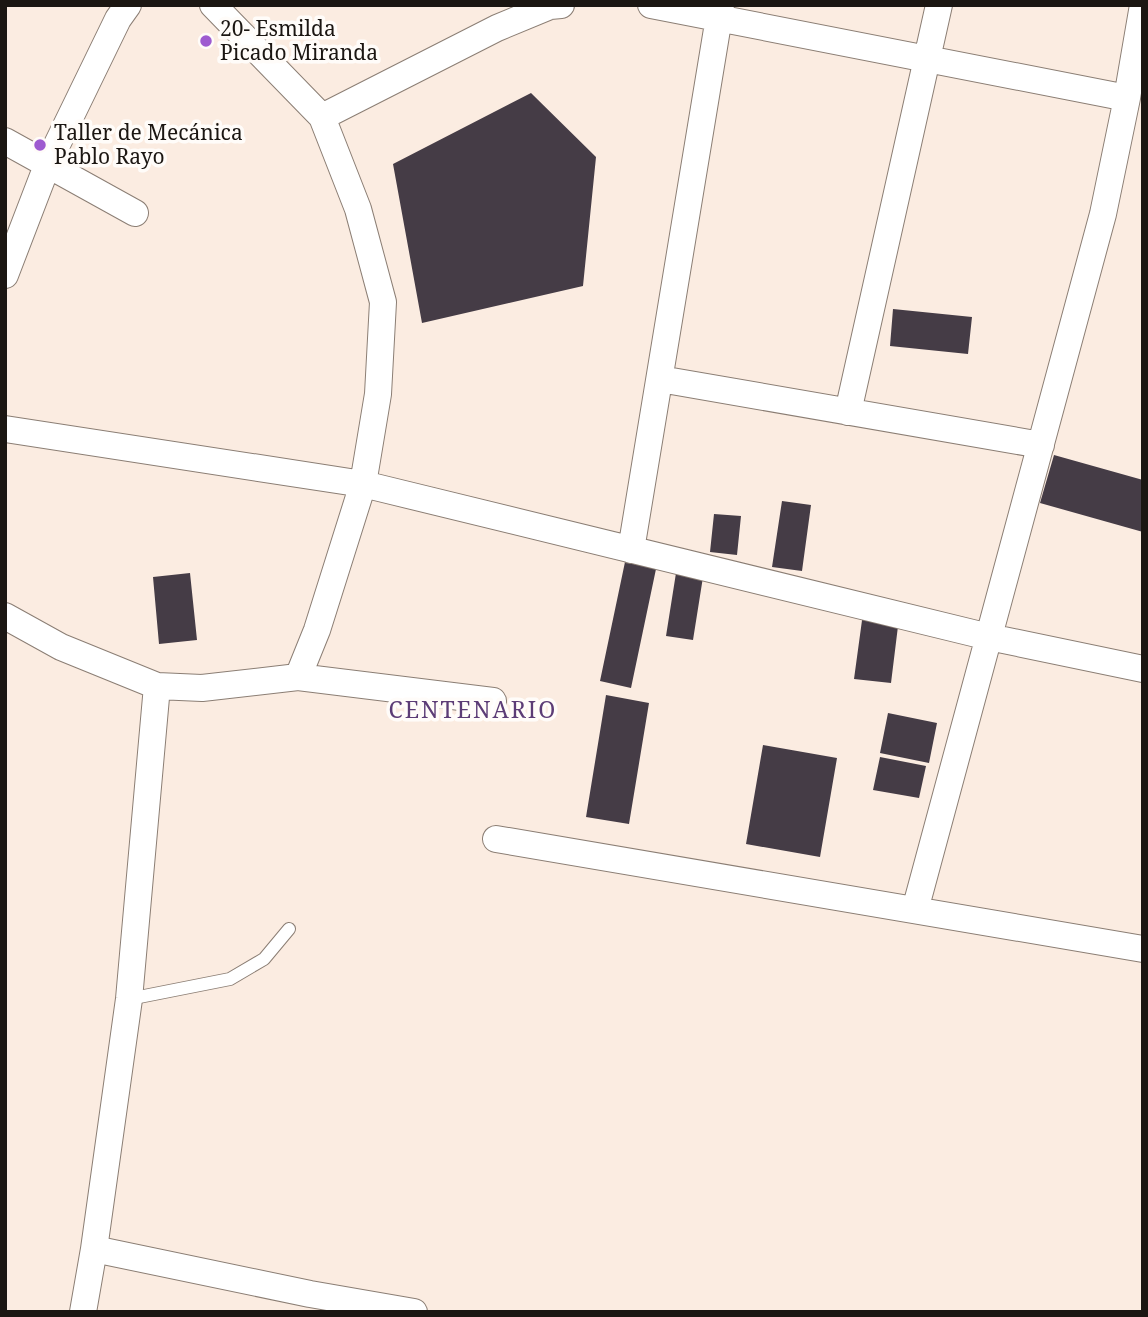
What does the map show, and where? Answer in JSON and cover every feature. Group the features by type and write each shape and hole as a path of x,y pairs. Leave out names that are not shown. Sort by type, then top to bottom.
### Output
{"street":[{"path":"5,275 48,163 118,19 128,5"},
{"path":"213,5 322,117 358,209 383,302 378,394 363,484 317,630 298,677"},
{"path":"322,117 497,28 550,6 561,5"},
{"path":"651,5 720,11 928,59 1127,98"},
{"path":"848,412 939,5"},
{"path":"915,910 1103,214 1143,5"},
{"path":"631,550 720,11"},
{"path":"5,141 135,213"},
{"path":"660,379 1041,445"},
{"path":"5,429 363,484 989,637 1143,668"},
{"path":"5,616 61,647 157,686 202,688 298,677 493,701"},
{"path":"83,1312 129,999 157,686"},
{"path":"496,839 1143,949"},
{"path":"94,1249 309,1303 414,1312"}],"lane":[{"path":"129,999 230,979 264,959 289,929"}],"building":[{"path":"531,93 596,157 583,286 422,323 393,164"},
{"path":"893,309 972,317 968,354 890,346"},
{"path":"1054,455 1143,480 1143,532 1040,503"},
{"path":"782,501 811,505 802,571 772,567"},
{"path":"714,514 741,516 737,555 710,552"},
{"path":"625,562 656,569 631,688 600,681"},
{"path":"190,573 197,640 159,644 153,577"},
{"path":"676,573 703,577 693,640 666,636"},
{"path":"863,613 899,618 891,683 854,679"},
{"path":"606,695 649,703 629,824 586,817"},
{"path":"888,713 937,723 929,763 880,753"},
{"path":"763,745 837,758 820,857 746,844"},
{"path":"880,757 926,766 919,798 873,790"}],"place":[{"name":"20- Esmilda Picado Miranda","path":"206,41"},
{"name":"Taller de Mecánica Pablo Rayo","path":"40,145"}],"district":[{"name":"CENTENARIO","path":"473,710"}]}
